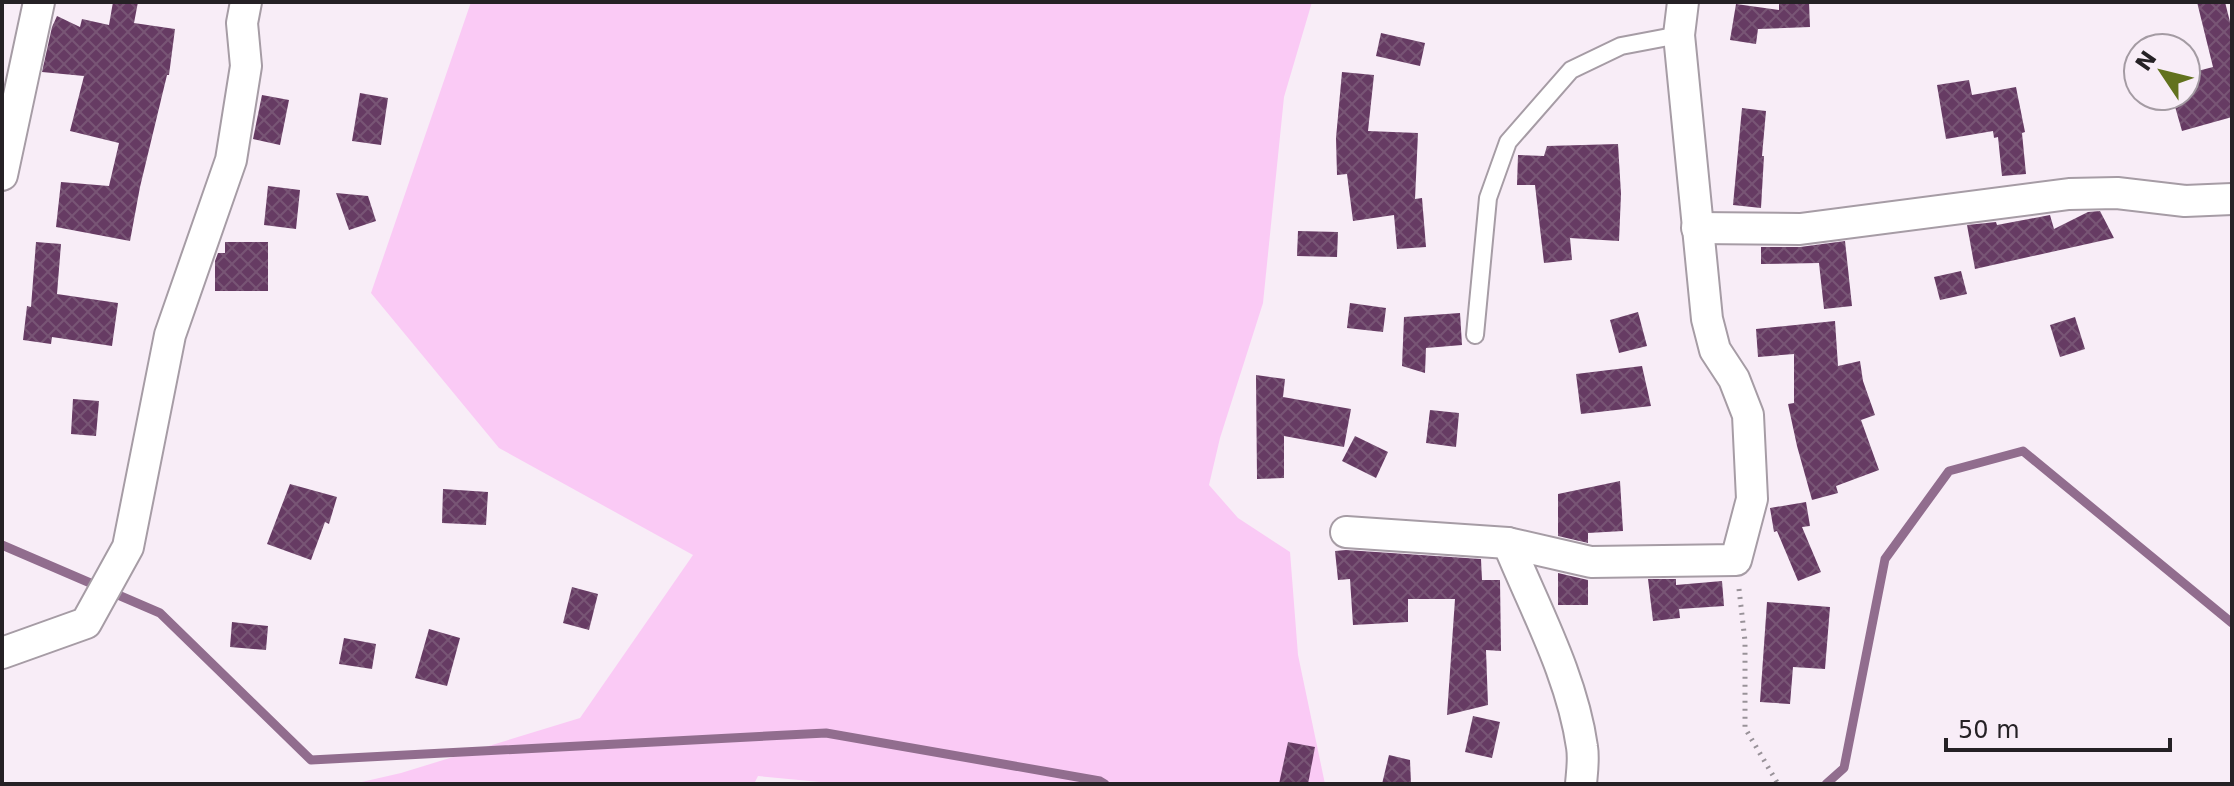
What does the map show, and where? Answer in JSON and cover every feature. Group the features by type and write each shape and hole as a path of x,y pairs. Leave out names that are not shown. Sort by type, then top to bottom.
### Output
{"street":[{"path":"2,175 39,2"},
{"path":"2,653 86,623 128,547 170,335 231,160 246,66 242,23 246,2"},
{"path":"1346,532 1508,543 1591,562 1736,560 1752,499 1748,415 1734,379 1715,350 1707,319 1679,35 1683,2"},
{"path":"1697,228 1800,229 2069,194 2117,193 2185,201 2232,199"},
{"path":"1508,543 1571,696 1583,749 1581,784"}],"lane":[{"path":"1475,335 1488,198 1508,142 1571,70 1621,46 1679,35"}],"path":[{"path":"1736,560 1745,641 1745,728 1778,784"}],"shaded area":[{"path":"471,2 1312,2 1284,97 1263,303 1220,438 1209,485 1238,518 1290,552 1298,655 1325,784 841,784 758,776 754,784 353,784 401,773 580,718 693,555 499,448 371,293"}],"building":[{"path":"113,2 138,2 134,23 175,29 169,75 140,187 130,241 56,227 61,182 109,186 119,143 70,131 84,76 42,72 57,16 80,27 82,19 109,25"},
{"path":"1779,2 1809,2 1810,27 1758,29 1756,44 1730,40 1736,4 1779,10"},
{"path":"2197,2 2225,2 2232,30 2232,117 2182,131 2177,112 2202,112 2202,70 2213,67"},
{"path":"1381,33 1425,43 1420,66 1376,56"},
{"path":"1342,72 1374,75 1368,131 1418,133 1415,199 1422,198 1426,247 1397,249 1394,215 1353,221 1347,174 1337,175 1336,138"},
{"path":"1969,80 1972,95 2016,87 2025,132 2022,133 2026,174 2002,176 1998,137 1994,138 1993,131 1946,139 1937,85"},
{"path":"360,93 388,98 381,145 352,141"},
{"path":"262,95 289,100 280,145 253,139"},
{"path":"1742,108 1766,111 1761,208 1733,205"},
{"path":"1618,144 1621,194 1619,241 1570,238 1572,260 1544,263 1535,185 1517,185 1518,155 1544,156 1547,146"},
{"path":"268,186 300,190 296,229 264,225"},
{"path":"336,193 368,196 376,221 349,230"},
{"path":"2100,211 2114,238 1975,269 1967,225 1996,222 1997,225 2050,215 2054,229 2088,212"},
{"path":"1298,231 1338,232 1337,257 1297,256"},
{"path":"1845,241 1852,306 1824,309 1819,263 1761,264 1761,247 1800,247"},
{"path":"36,242 61,244 57,294 118,303 112,346 52,337 51,344 23,340 27,306 31,307"},
{"path":"225,242 268,242 268,291 215,291 215,261 218,253 225,253"},
{"path":"1961,271 1967,294 1940,300 1934,277"},
{"path":"1350,303 1386,308 1383,332 1347,328"},
{"path":"1638,312 1647,346 1619,353 1610,320"},
{"path":"1460,313 1462,345 1426,348 1425,373 1402,366 1404,317"},
{"path":"2075,317 2085,349 2060,357 2050,325"},
{"path":"1835,321 1838,366 1860,361 1863,381 1875,415 1861,420 1879,470 1836,486 1838,493 1812,500 1788,404 1794,403 1794,354 1758,357 1756,329"},
{"path":"1642,366 1651,406 1581,414 1576,374"},
{"path":"1256,375 1285,379 1283,397 1351,409 1344,447 1284,436 1284,478 1257,479"},
{"path":"73,399 99,401 96,436 71,434"},
{"path":"1430,410 1459,413 1456,447 1426,443"},
{"path":"1355,436 1388,452 1376,478 1342,461"},
{"path":"1620,481 1623,531 1588,533 1588,543 1558,536 1558,494"},
{"path":"290,484 337,497 329,524 325,522 311,560 267,544"},
{"path":"443,489 488,492 486,525 442,523"},
{"path":"1806,502 1810,526 1802,527 1821,572 1798,581 1777,531 1774,532 1770,508"},
{"path":"1335,551 1481,559 1482,580 1500,580 1501,651 1486,650 1488,705 1447,715 1455,599 1408,599 1408,622 1353,625 1350,579 1338,580"},
{"path":"1558,573 1588,580 1588,605 1558,605"},
{"path":"1648,579 1676,579 1676,585 1722,581 1724,606 1679,609 1680,618 1653,621"},
{"path":"572,587 598,594 589,630 563,623"},
{"path":"1767,602 1830,607 1825,669 1793,667 1790,704 1760,702"},
{"path":"232,622 268,626 266,650 230,647"},
{"path":"429,629 460,638 447,686 415,678"},
{"path":"344,638 376,644 372,669 339,664"},
{"path":"1473,716 1500,722 1492,758 1465,752"},
{"path":"1288,742 1315,747 1308,784 1279,784"},
{"path":"1389,755 1410,760 1411,784 1382,784"}],"waterway":[{"path":"1826,784 1844,768 1885,559 1949,471 2023,451 2232,623"},
{"path":"2,545 160,613 311,760 826,733 1105,784"}]}
